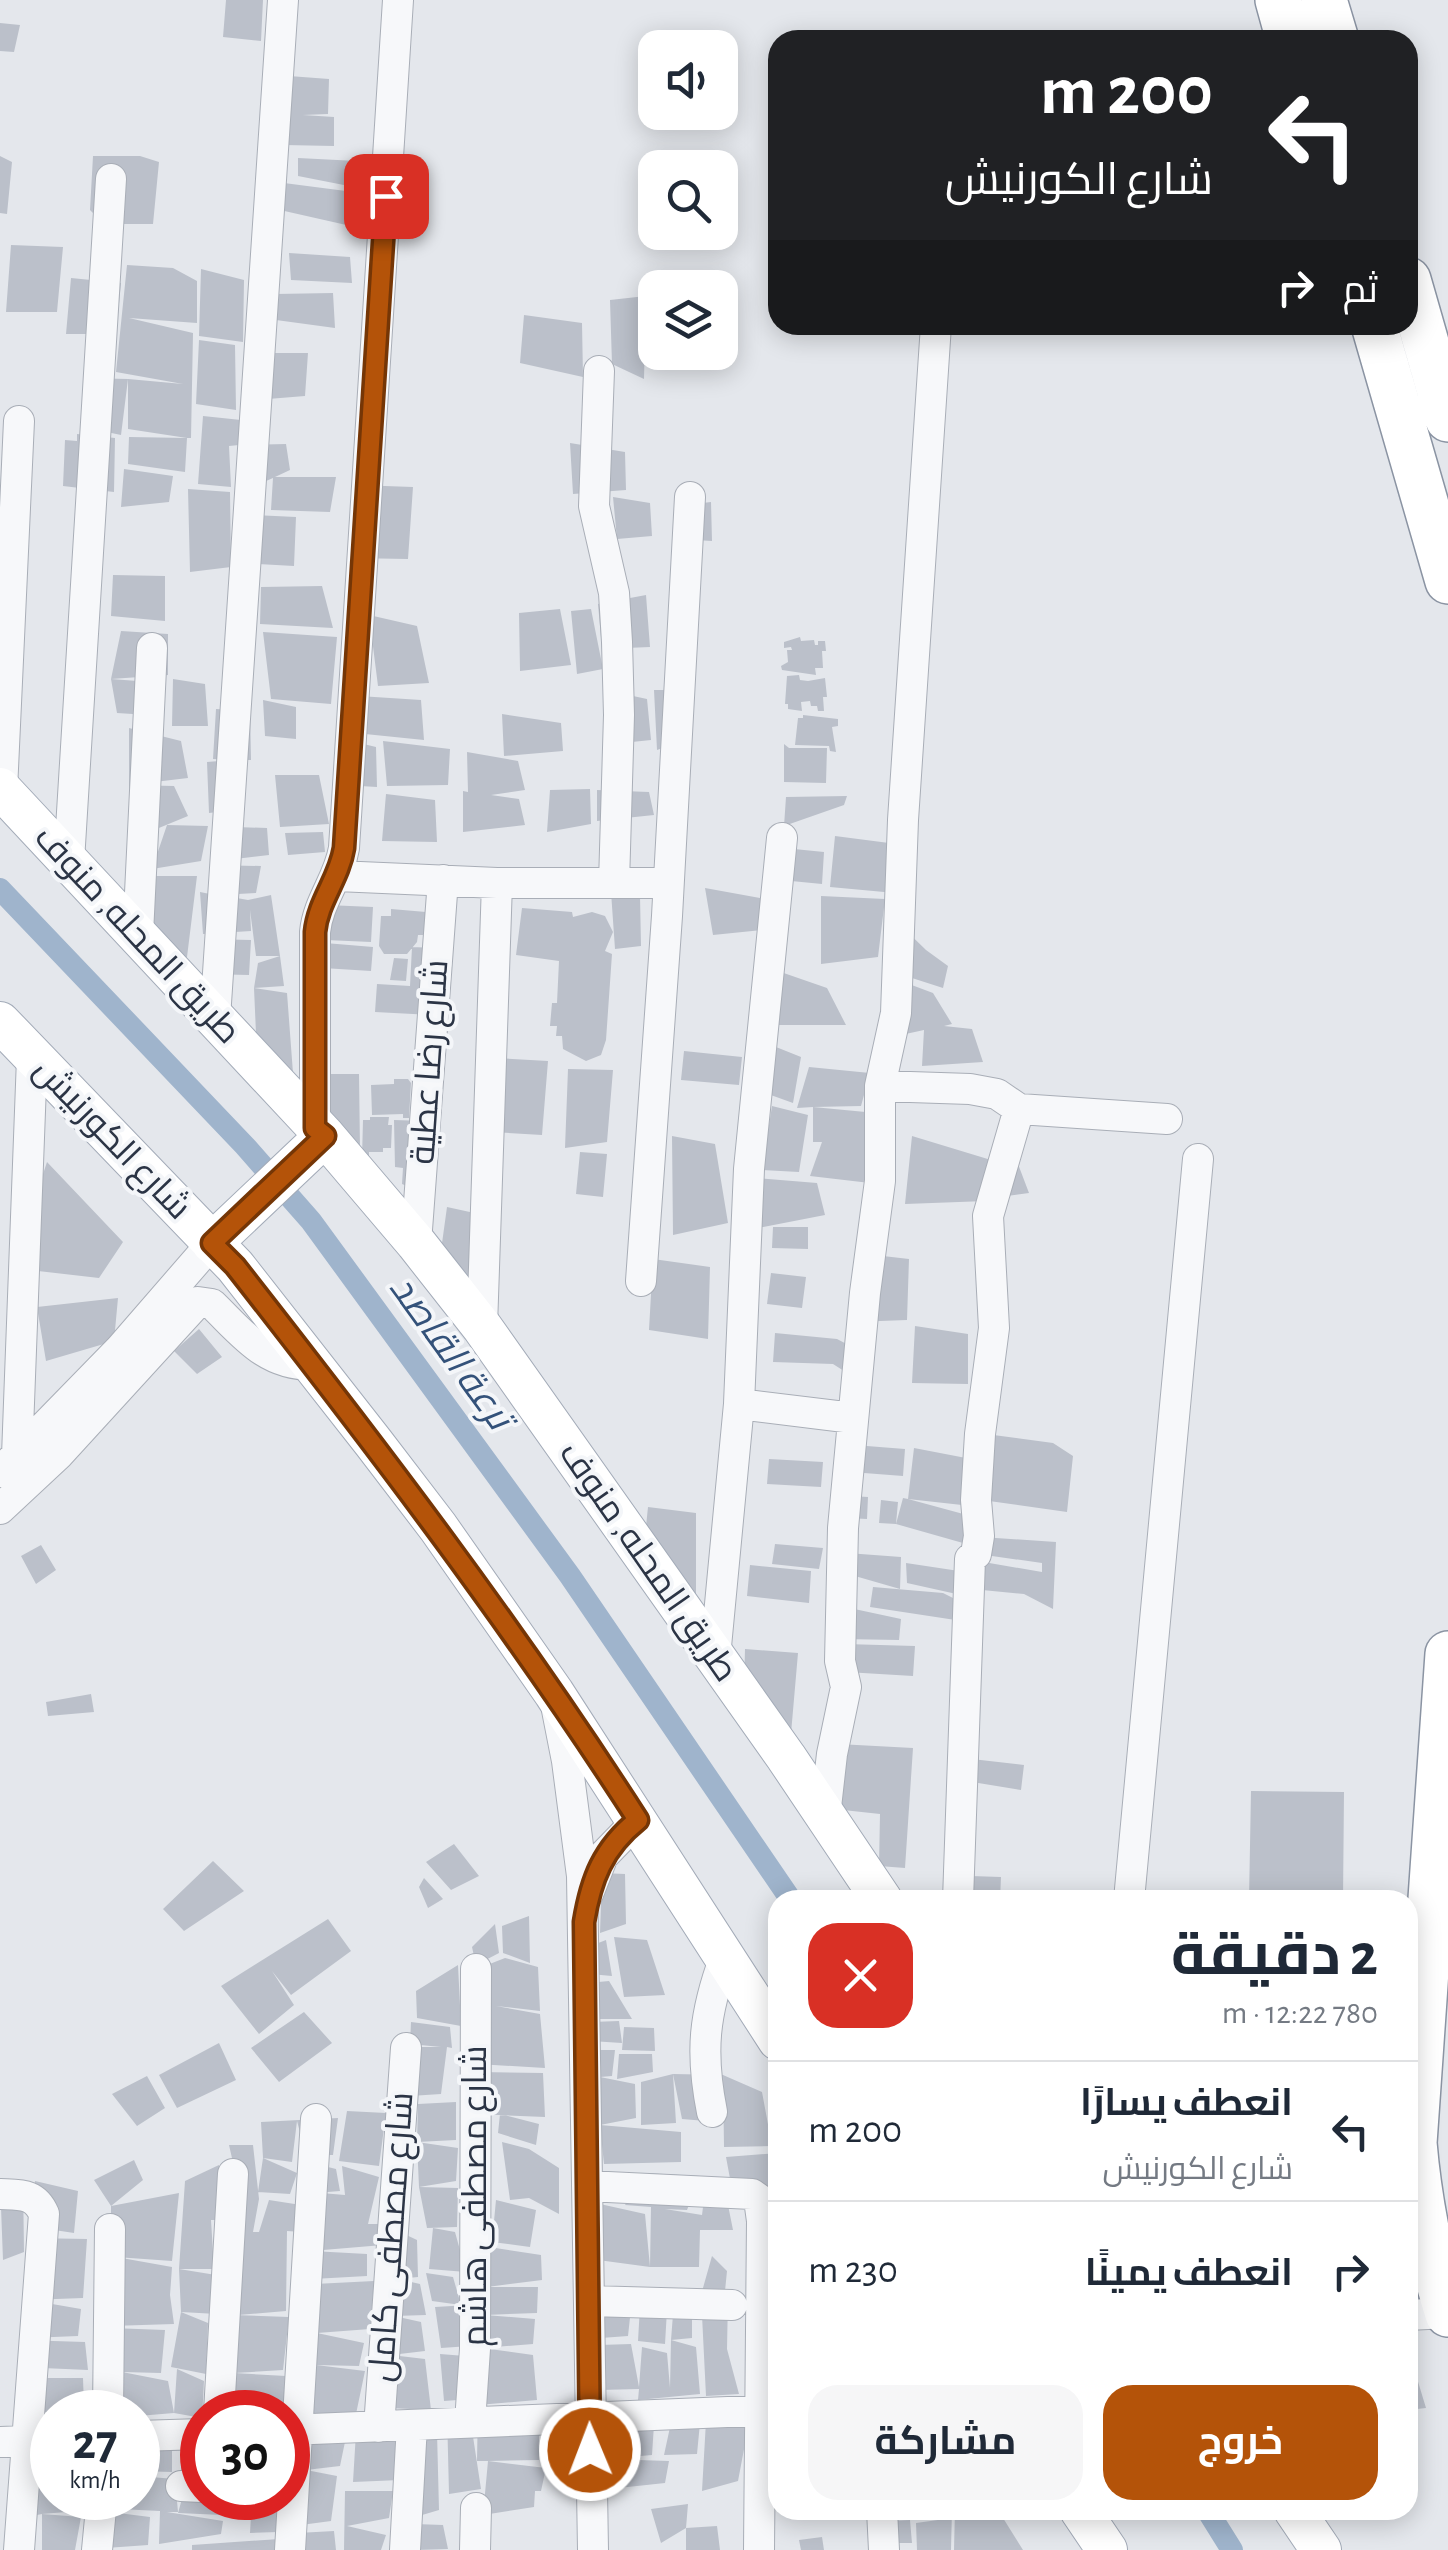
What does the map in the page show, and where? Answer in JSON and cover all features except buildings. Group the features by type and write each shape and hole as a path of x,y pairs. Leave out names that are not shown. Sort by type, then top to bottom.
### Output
{"highway":[{"path":"1278,0 1287,30"},
{"path":"1324,0 1333,30"},
{"path":"1418,315 1448,419"},
{"path":"1377,335 1448,581"},
{"path":"1418,2085 1448,1654"},
{"path":"1418,2189 1430,2258 1448,2314"}],"main road":[{"name":"طريق المحله, منوف","path":"1,789 320,1132 416,1243 482,1327 875,1890"},
{"name":"شارع الكورنيش","path":"0,1022 235,1266 438,1527 554,1693 768,2024"},
{"path":"212,1243 320,1132"},
{"path":"1087,2520 1107,2550"},
{"path":"1300,2520 1320,2550"}],"street":[{"path":"215,1018 283,0"},
{"path":"320,1132 316,921 337,876 344,838 398,0"},
{"path":"70,862 111,179"},
{"path":"826,1816 832,1754 846,1686 840,1661 843,1528 864,1292 880,1181 880,1086 896,1013 904,820 935,335"},
{"path":"600,371 594,506 614,593 617,642 614,883"},
{"path":"1,789 18,421"},
{"path":"640,1281 690,497"},
{"path":"138,934 152,648"},
{"path":"715,1657 739,1404 749,1170 782,838"},
{"path":"337,876 667,883"},
{"name":"شارع رضا عطية","path":"416,1243 443,880"},
{"path":"482,1327 497,882"},
{"path":"8,1464 12,1280 32,1058"},
{"path":"880,1086 970,1089 996,1094 1019,1110 1167,1120"},
{"path":"958,1890 970,1558 976,1554 979,1536 976,1500 980,1434 994,1328 988,1216 1019,1110"},
{"path":"1129,1890 1198,1159"},
{"path":"8,1464 120,1349 212,1243"},
{"path":"0,1509 58,1454 198,1302 212,1304 270,1358 312,1365"},
{"path":"739,1404 853,1418"},
{"path":"554,1693 578,1829 584,1922 593,2550"},
{"path":"584,1922 590,1888 603,1856 638,1820"},
{"path":"712,2112 704,2073 704,2033 711,1994 726,1957"},
{"name":"شارع مصطفى هاشم","path":"470,2422 474,2348 476,1969"},
{"name":"شارع مصطفى كامل","path":"378,2426 406,2048"},
{"path":"296,2390 316,2118"},
{"path":"220,2390 233,2174"},
{"path":"587,2186 752,2194 768,2216"},
{"path":"10,2194 31,2196 44,2214 20,2550"},
{"path":"108,2390 110,2229"},
{"path":"589,2301 732,2305"},
{"path":"1418,2314 1448,2314"},
{"path":"310,2429 768,2410 759,2550"},
{"path":"405,2550 412,2425"},
{"path":"475,2550 476,2508"},
{"path":"97,2550 100,2520"},
{"path":"290,2520 290,2550"},
{"path":"882,2520 884,2550"}],"waterway":[{"name":"ترعة القاصد","path":"0,889 245,1146 311,1221 570,1576 784,1890"},
{"name":"ترعة القاصد","path":"1213,2520 1232,2550"}],"route":[{"path":"386,196 344,848 337,876 319,910 315,932 315,1128 325,1136 212,1243 235,1266 438,1527 638,1820 613,1842 595,1871 584,1922 590,2450"}]}
